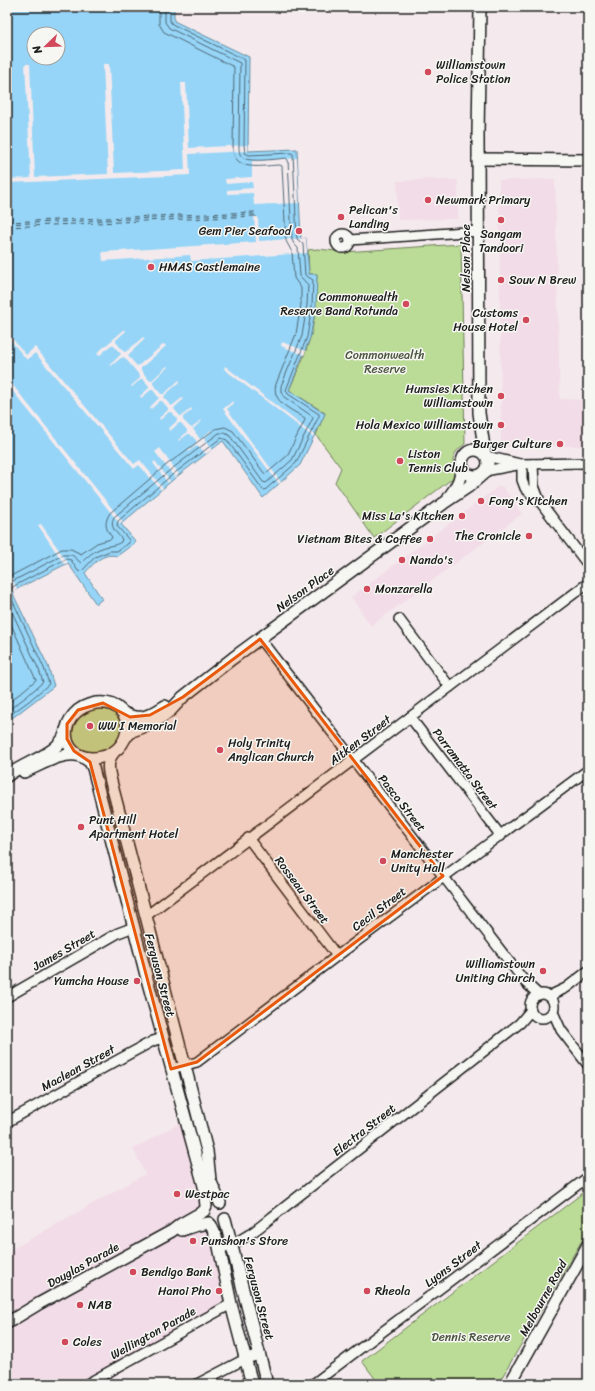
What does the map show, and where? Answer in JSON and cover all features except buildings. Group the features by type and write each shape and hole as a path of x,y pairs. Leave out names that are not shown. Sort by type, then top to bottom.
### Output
{"street":[{"name":"Nelson Place","path":"444,503 458,484 464,458 475,438 479,413 478,159 480,7"},
{"path":"478,159 588,160"},
{"path":"350,240 479,231"},
{"name":"Nelson Place","path":"479,413 486,455"},
{"path":"521,464 486,455 476,450 472,450 464,458 465,471 470,475 476,476 484,472 521,464 588,463"},
{"path":"484,472 488,464 486,455"},
{"path":"521,464 523,484 526,489 541,503 588,564"},
{"path":"533,464 534,486 541,503"},
{"name":"Nelson Place","path":"120,711 130,717 138,718 147,716 183,697 444,503 468,487 484,472"},
{"name":"Aitken Street","path":"146,916 588,583"},
{"path":"400,619 450,687"},
{"name":"Pasco Street","path":"260,639 536,997"},
{"name":"Nelson Place","path":"127,736 132,731 149,725 159,719 171,710 183,697"},
{"path":"103,703 112,705 120,711 127,721 127,736 121,746 114,752 96,758 74,754 66,755 25,772 7,777 25,764 54,748 64,738 69,721 73,715 85,706 103,703"},
{"name":"Parramatta Street","path":"410,716 501,836"},
{"path":"66,729 69,745 81,756"},
{"name":"Ferguson Street","path":"114,752 109,760 109,772 207,1151 210,1180 220,1203"},
{"name":"Ferguson Street","path":"81,756 90,762 93,768 171,1069 204,1186 205,1208"},
{"name":"Cecil Street","path":"171,1069 197,1062 443,876 501,836 588,770"},
{"name":"Rosseau Street","path":"248,838 337,956"},
{"name":"James Street","path":"7,997 118,933 134,927"},
{"path":"551,999 588,971"},
{"path":"561,1030 545,1018 533,1013 530,1006 536,997 546,995 551,999 553,1012 561,1030 588,1064"},
{"path":"545,1018 553,1012"},
{"name":"Electra Street","path":"220,1249 243,1240 255,1232 533,1013"},
{"name":"Maclean Street","path":"7,1122 153,1040 163,1038"},
{"name":"Lyons Street","path":"313,1384 588,1177"},
{"path":"210,1224 220,1224 226,1219 226,1210 220,1203 214,1202 205,1208 204,1218 210,1224 218,1242 231,1304 252,1384"},
{"name":"Douglas Parade","path":"7,1322 172,1231 205,1208"},
{"name":"Ferguson Street","path":"226,1219 231,1245 267,1384"},
{"name":"Douglas Parade","path":"172,1231 185,1230 197,1225 210,1224"},
{"name":"Melbourne Road","path":"510,1384 588,1245"},
{"name":"Wellington Parade","path":"87,1384 231,1304"},
{"path":"197,1384 245,1359 260,1356"}],"highlighted area":[{"path":"260,639 443,876 197,1062 171,1069 90,762 74,751 67,739 67,724 78,710 103,703 130,717 150,715 183,697"}],"shaded area":[{"name":"Newmark Primary","path":"434,179 458,180 458,219 398,220 397,181"},
{"path":"555,179 560,399 588,400 588,446 501,446 499,180"},
{"path":"499,486 503,487 522,514 371,626 351,597"},
{"path":"181,1122 228,1302 82,1384 7,1384 7,1252 145,1174 133,1149"}],"green space":[{"name":"Commonwealth Reserve","path":"461,244 465,444 455,453 453,464 456,474 453,478 374,538 335,482 341,468 316,435 325,413 289,390 308,345 315,314 317,274 309,274 308,250 318,249 344,252"},
{"path":"102,708 115,713 121,721 122,730 119,739 103,752 92,753 80,750 74,745 72,738 75,720 84,713"},
{"name":"Dennis Reserve","path":"588,1189 588,1230 498,1384 379,1384 362,1361"}],"water":[{"path":"7,7 174,7 174,21 249,57 248,151 297,149 301,239 306,238 309,274 317,274 316,306 310,338 289,390 325,414 300,465 263,498 223,441 175,478 121,524 136,542 117,556 112,555 103,557 91,566 85,573 102,599 96,604 68,563 17,589 13,594 48,666 54,686 7,722"}],"pier":[{"path":"25,64 26,66 30,66 35,177 108,174 103,64 109,64 114,173 185,170 181,83 186,83 189,148 248,145 248,151 189,154 190,175 7,183 7,179 31,178"},
{"path":"297,158 299,203 254,205 253,193 227,194 227,190 253,188 252,182 226,184 225,179 252,177 252,161"},
{"path":"254,217 258,217 259,241 306,238 307,253 191,261 190,255 103,261 102,252 256,242"},
{"path":"125,329 126,331 116,340 124,352 143,337 145,339 128,356 137,366 164,344 166,346 141,368 141,370 149,380 152,380 167,366 168,367 153,381 153,384 161,394 164,394 179,380 180,382 165,395 164,398 171,406 182,398 184,399 174,409 180,416 182,416 191,408 192,410 183,417 183,420 192,428 201,420 202,421 193,429 200,439 211,430 212,431 204,439 212,450 206,454 198,446 196,446 188,452 187,451 196,443 196,440 188,434 179,441 178,440 187,432 181,423 170,431 168,429 177,421 172,412 169,412 160,420 159,418 168,410 168,408 162,401 160,401 151,409 150,407 159,398 153,390 141,398 140,396 149,388 149,386 143,379 141,379 132,387 131,386 140,378 140,376 124,357 111,366 110,365 121,354 113,345 111,345 99,356 97,353"},
{"path":"7,332 26,355 35,347 134,464 140,460 163,488 161,490 139,465 134,469 35,353 27,360 7,336"},
{"path":"282,342 306,351 304,355 281,346"},
{"path":"225,366 314,435 313,437 224,369"},
{"path":"7,378 123,522 120,524 7,384"},
{"path":"233,401 234,403 227,409 281,482 279,484 223,409"},
{"path":"160,448 179,474 175,478 155,452"},
{"path":"155,461 170,481 168,483 153,463"},
{"path":"41,524 68,563 64,564 38,525"},
{"path":"7,566 17,589 13,593 7,579"}],"ferry route":[{"path":"7,222 255,212 256,217"},
{"path":"7,224 253,214 256,216"},
{"path":"7,227 255,216"}],"place":[{"name":"Williamstown Police Station","path":"428,72"},
{"name":"Newmark Primary","path":"428,200"},
{"name":"Pelican's Landing","path":"341,217"},
{"name":"Sangam Tandoori","path":"501,220"},
{"name":"Gem Pier Seafood","path":"299,231"},
{"name":"HMAS Castlemaine","path":"151,267"},
{"name":"Souv N Brew","path":"501,280"},
{"name":"Commonwealth Reserve Band Rotunda","path":"406,304"},
{"name":"Customs House Hotel","path":"526,320"},
{"name":"Humsies Kitchen Williamstown","path":"501,396"},
{"name":"Hola Mexico Williamstown","path":"501,425"},
{"name":"Burger Culture","path":"560,444"},
{"name":"Liston Tennis Club","path":"400,461"},
{"name":"Fong's Kitchen","path":"481,501"},
{"name":"Miss La's Kitchen","path":"462,516"},
{"name":"The Cronicle","path":"529,536"},
{"name":"Vietnam Bites & Coffee","path":"430,539"},
{"name":"Nando's","path":"402,560"},
{"name":"Monzarella","path":"367,589"},
{"name":"WW I Memorial","path":"90,726"},
{"name":"Holy Trinity Anglican Church","path":"220,750"},
{"name":"Punt Hill Apartment Hotel","path":"81,827"},
{"name":"Manchester Unity Hall","path":"383,861"},
{"name":"Williamstown Uniting Church","path":"543,971"},
{"name":"Yumcha House","path":"137,981"},
{"name":"Westpac","path":"177,1194"},
{"name":"Punshon's Store","path":"193,1241"},
{"name":"Bendigo Bank","path":"133,1272"},
{"name":"Hanoi Pho","path":"219,1291"},
{"name":"Rheola","path":"367,1291"},
{"name":"NAB","path":"80,1305"},
{"name":"Coles","path":"65,1342"}]}
